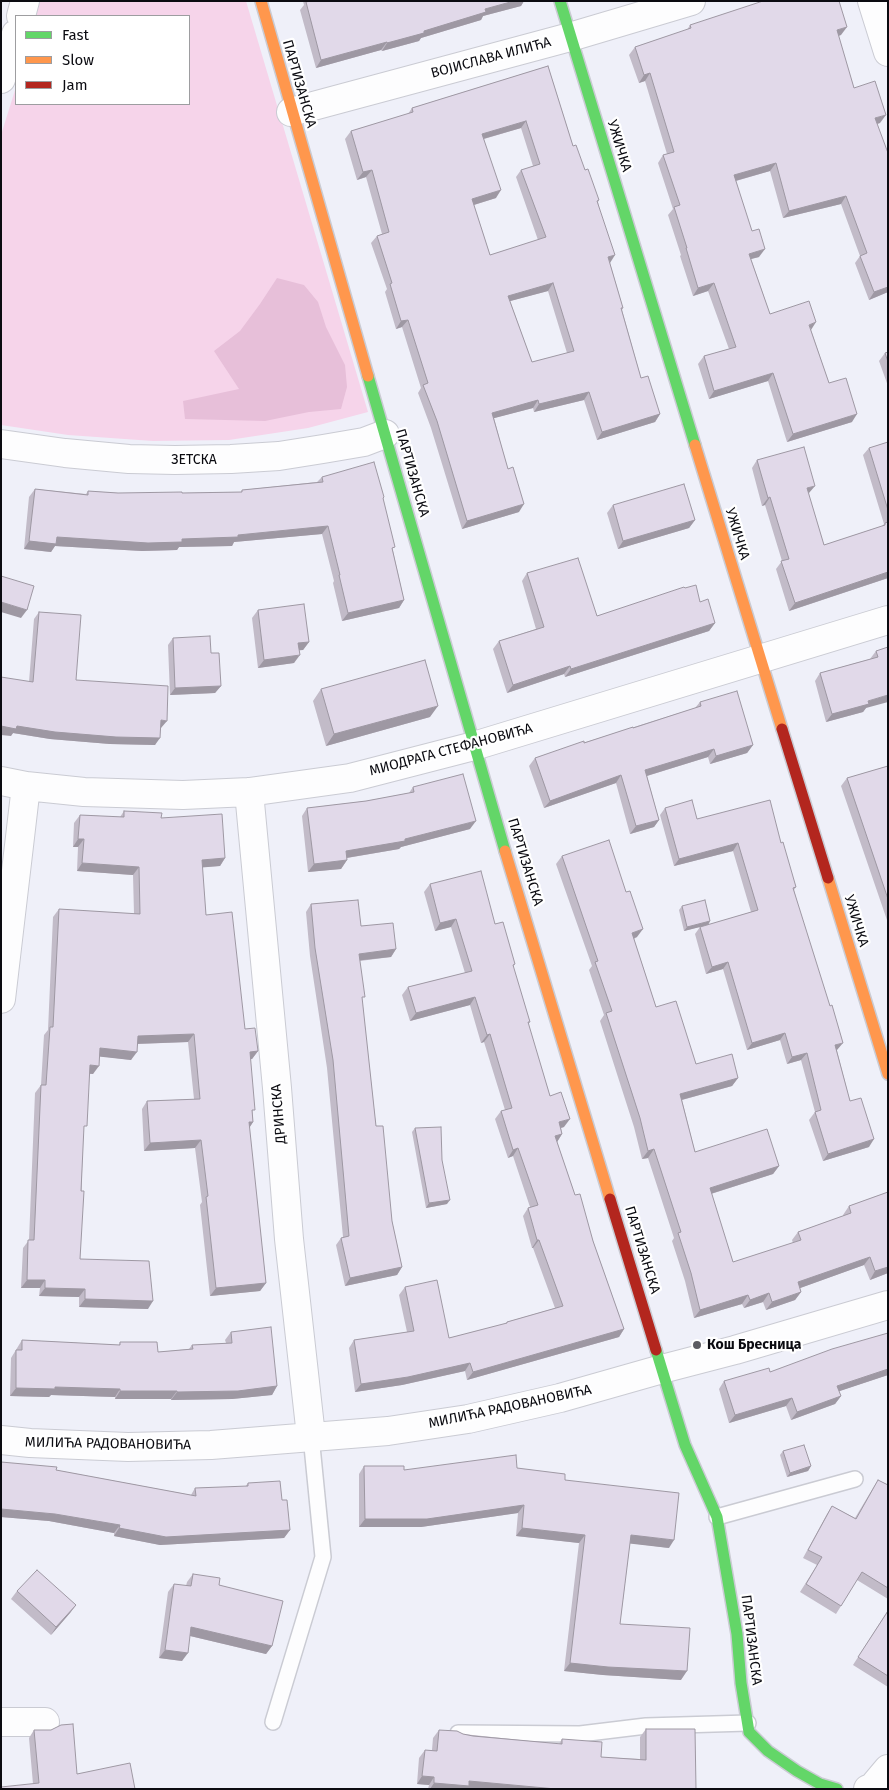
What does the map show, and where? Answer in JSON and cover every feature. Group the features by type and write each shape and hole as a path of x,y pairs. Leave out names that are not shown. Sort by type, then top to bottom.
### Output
{"street":[{"path":"21,15 25,1"},
{"name":"ПАРТИЗАНСКА","path":"261,1 291,112 474,746 685,1445 717,1517 737,1634 741,1683 748,1727"},
{"name":"УЖИЧКА","path":"560,1 888,1074"},
{"name":"ВОЈИСЛАВА ИЛИЋА","path":"291,112 570,37 691,1"},
{"path":"872,1 888,52"},
{"path":"1,79 15,37"},
{"name":"ЗЕТСКА","path":"1,444 128,459 231,459 279,456 323,449 364,442 385,434"},
{"name":"МИОДРАГА СТЕФАНОВИЋА","path":"14,783 84,792 183,795 249,792 350,778 474,746 888,620"},
{"path":"1,999 14,783"},
{"name":"ДРИНСКА","path":"249,792 295,1294 310,1436"},
{"name":"МИЛИЋА РАДОВАНОВИЋА","path":"1,1440 128,1447 211,1445 388,1431 468,1419 560,1398 735,1350 888,1305"},
{"path":"1,1722 45,1722"},
{"path":"748,1727 768,1751 820,1784 837,1789"},
{"path":"868,1789 872,1788 888,1769"}],"lane":[{"path":"273,1722 323,1557 310,1436"},
{"path":"717,1517 855,1479"},
{"path":"458,1733 580,1734 646,1726 748,1727"}],"shaded area":[{"path":"40,1 246,1 368,412 308,428 229,440 153,441 68,435 1,425 1,135 15,90 15,105 190,105 190,15 36,15"},
{"path":"277,278 304,285 318,302 326,327 345,365 347,387 341,409 309,412 265,421 185,419 183,401 239,389 214,351 240,331"}],"building":[{"path":"514,1 485,9 486,12 424,31 424,33 321,60 306,2"},
{"path":"763,1 839,1 847,27 837,30 854,88 875,81 886,115 875,118 888,153 888,287 874,292 860,256 867,253 846,196 789,211 776,163 734,175 752,231 759,229 765,249 749,254 770,314 809,301 816,322 809,325 829,383 846,378 857,414 793,434 773,373 714,391 704,356 736,347 714,283 698,288 674,207 680,205 663,155 674,152 650,73 644,75 635,47 691,28 690,25"},
{"path":"548,66 573,146 576,145 585,170 588,169 599,200 597,201 615,255 608,257 623,308 621,308 641,378 648,376 660,414 602,432 589,392 539,404 538,400 492,413 508,469 513,467 524,504 467,521 437,421 423,385 428,383 408,320 401,321 390,284 392,283 377,236 389,232 372,170 363,172 351,131 413,112 412,108","holes":["526,121 540,164 521,170 546,237 490,255 472,199 501,190 482,134","553,283 574,351 532,362 508,296"]},
{"path":"888,442 888,510 869,448"},
{"path":"804,447 815,486 807,488 824,545 885,525 888,522 888,572 795,603 781,561 789,559 757,460"},
{"path":"374,462 395,547 392,548 404,600 348,613 328,526 238,535 238,537 182,539 182,542 148,543 57,537 56,544 29,541 35,489 88,495 88,491 118,493 242,492 242,490 323,482 322,477"},
{"path":"684,484 695,520 623,541 613,505"},
{"path":"578,558 597,616 684,587 696,585 700,602 708,599 715,623 571,669 570,666 513,685 499,641 544,627 527,573"},
{"path":"1,576 34,586 27,610 1,602"},
{"path":"304,604 309,642 298,643 300,655 264,660 258,610"},
{"path":"39,612 81,615 76,680 168,686 167,721 161,720 160,738 116,737 55,732 17,726 16,729 1,726 1,677 33,682"},
{"path":"210,636 211,653 219,653 221,686 175,688 173,638"},
{"path":"888,647 888,695 868,701 869,704 832,714 820,673 878,657 876,651"},
{"path":"425,660 438,706 334,734 321,689"},
{"path":"737,691 753,745 716,756 714,749 645,770 659,820 636,826 621,775 550,801 535,758 584,741 584,743 701,706 700,702"},
{"path":"888,766 888,899 847,778"},
{"path":"463,774 476,821 405,839 405,841 346,851 347,860 314,864 307,808 366,801 414,792 413,787"},
{"path":"692,800 697,819 770,800 781,843 783,842 796,887 793,888 843,1043 835,1045 850,1101 861,1098 874,1139 828,1154 815,1112 821,1110 807,1053 792,1057 785,1033 752,1043 728,962 712,967 700,927 758,910 738,843 679,859 665,808"},
{"path":"124,811 162,813 161,818 222,814 225,858 202,860 206,915 232,912 245,1029 255,1028 258,1051 250,1052 255,1110 252,1110 253,1122 249,1122 266,1283 216,1288 201,1140 150,1143 147,1101 200,1099 194,1034 138,1036 137,1052 100,1048 99,1066 90,1065 87,1126 84,1126 81,1191 84,1191 80,1259 149,1261 153,1301 85,1299 85,1289 45,1288 45,1280 27,1280 28,1240 34,1240 41,1085 46,1085 50,1027 53,1027 59,909 140,914 139,867 82,863 84,839 78,839 80,815 124,817"},
{"path":"609,840 626,892 630,891 643,929 632,933 656,1007 676,1001 696,1064 732,1054 738,1078 680,1094 695,1152 767,1129 779,1166 710,1188 733,1262 801,1240 798,1232 851,1213 849,1206 888,1192 888,1267 875,1271 870,1257 798,1282 801,1292 772,1302 769,1293 750,1300 748,1295 700,1310 691,1273 678,1233 681,1232 654,1149 648,1151 640,1118 606,1013 612,1011 595,962 598,961 562,856"},
{"path":"481,871 495,924 503,922 515,964 513,965 530,1022 528,1022 550,1096 561,1092 570,1119 559,1122 562,1134 555,1136 575,1195 580,1194 593,1241 624,1329 473,1372 470,1363 408,1377 361,1384 354,1340 414,1331 405,1287 437,1280 449,1338 563,1306 539,1240 537,1240 528,1208 538,1205 518,1148 513,1150 501,1111 512,1108 490,1034 487,1035 475,997 416,1013 408,987 472,971 456,919 440,923 430,884"},
{"path":"358,900 361,926 393,923 396,949 359,954 365,997 362,997 376,1126 383,1126 392,1221 402,1267 350,1278 341,1238 349,1236 333,1060 315,948 311,904"},
{"path":"705,900 710,921 687,927 682,906"},
{"path":"441,1127 442,1160 450,1200 429,1203 415,1128"},
{"path":"271,1327 277,1386 238,1391 177,1392 55,1387 55,1389 16,1388 16,1350 22,1350 22,1340 120,1345 120,1342 157,1342 158,1352 193,1349 192,1345 232,1343 231,1332"},
{"path":"888,1333 888,1369 837,1386 841,1396 797,1412 792,1398 735,1415 724,1381 769,1368 770,1372 832,1349"},
{"path":"804,1445 811,1466 790,1473 783,1451"},
{"path":"516,1455 517,1468 565,1474 565,1480 679,1493 674,1540 631,1535 620,1624 690,1628 687,1671 570,1663 585,1535 522,1528 524,1505 427,1519 365,1519 364,1466 404,1466 404,1470"},
{"path":"1,1462 57,1467 56,1470 196,1496 195,1488 248,1486 248,1483 280,1481 282,1500 287,1500 290,1530 166,1537 119,1528 120,1525 55,1514 1,1509"},
{"path":"878,1480 888,1485 888,1588 862,1572 841,1606 806,1584 822,1557 808,1550 832,1506 856,1519"},
{"path":"37,1570 76,1605 56,1627 17,1591"},
{"path":"193,1574 220,1578 219,1585 283,1601 272,1646 191,1627 188,1653 165,1650 174,1584 191,1586"},
{"path":"888,1611 888,1676 858,1657"},
{"path":"73,1724 77,1774 130,1763 135,1789 1,1789 1,1787 39,1783 34,1730 51,1730 61,1725"},
{"path":"646,1729 695,1729 696,1789 556,1789 469,1781 469,1786 434,1783 434,1777 422,1776 425,1750 437,1751 439,1730 457,1731 473,1736 562,1744 562,1739 602,1742 601,1757 646,1760"}],"traffic: fast":[{"path":"560,1 695,445"},
{"path":"368,376 505,851"},
{"path":"656,1350 685,1445 717,1517 737,1634 741,1683 749,1732 768,1751 797,1771 820,1784 837,1789"}],"traffic: slow":[{"path":"261,1 368,376"},
{"path":"695,445 782,729"},
{"path":"505,851 610,1199"},
{"path":"828,878 888,1074"}],"traffic: jam":[{"path":"782,729 828,878"},
{"path":"610,1199 656,1350"}],"place":[{"name":"Кош Бресница","path":"697,1345"}]}
